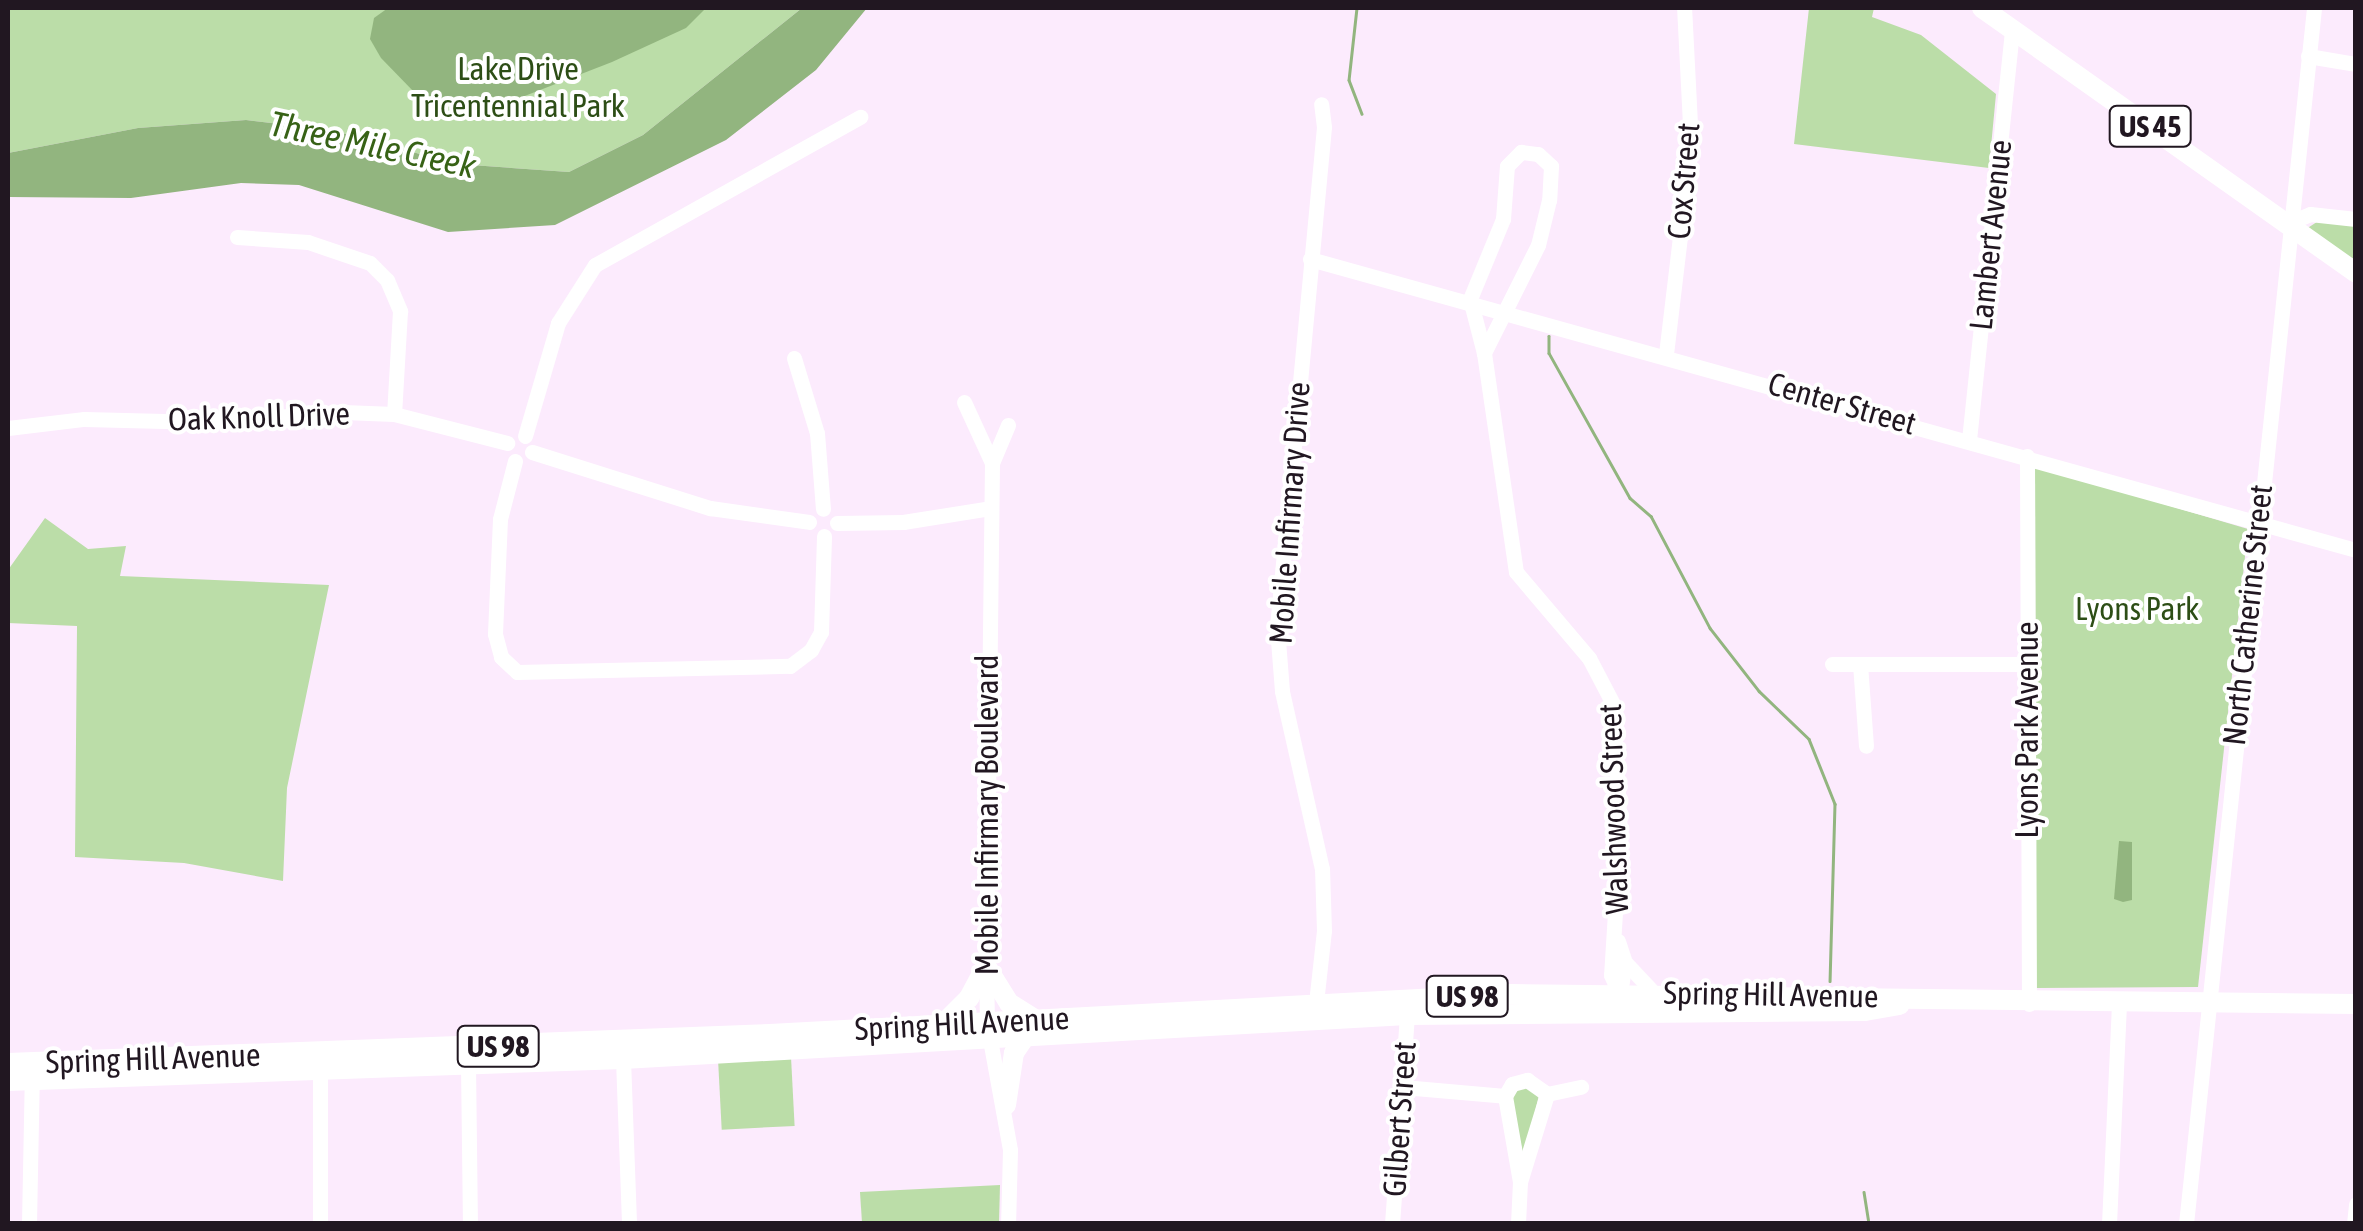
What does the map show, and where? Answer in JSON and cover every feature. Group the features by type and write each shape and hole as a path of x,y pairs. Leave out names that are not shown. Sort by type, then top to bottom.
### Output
{"main road":[{"name":"US 45","path":"1982,8 2356,273"},
{"path":"986,966 1009,1003 1038,1020"},
{"path":"941,1026 969,998 986,966"},
{"name":"Spring Hill Avenue","path":"8,1080 32,1071 320,1062 941,1026 1024,1038 1583,993 1619,1001 1653,992 1865,994 1916,1002 2029,1004 2356,1004"},
{"name":"Spring Hill Avenue","path":"320,1062 468,1064 623,1059 988,1032 1038,1020 1315,1012 1408,1015 1619,1001 1858,1011 1916,1002"},
{"path":"1006,1105 1014,1054 1024,1038"},
{"name":"Spring Hill Avenue","path":"8,1063 32,1071"}],"street":[{"name":"Cox Street","path":"1666,354 1691,144 1684,8"},
{"name":"North Catherine Street","path":"2186,1224 2288,223 2314,8"},
{"name":"Lambert Avenue","path":"1969,440 2012,29"},
{"path":"2308,56 2356,64"},
{"name":"Mobile Infirmary Drive","path":"1315,1012 1324,932 1322,868 1282,691 1277,626 1318,260 1324,127 1320,104"},
{"path":"532,452 525,436 570,296 595,264 860,117"},
{"name":"Walshwood Street","path":"1484,353 1501,308 1538,245 1549,200 1551,166 1532,152 1507,166 1503,219 1470,299 1484,353 1516,572 1589,658 1613,704 1619,1001"},
{"path":"2288,223 2310,214 2356,219"},
{"path":"237,238 326,246 370,263 387,280 400,311 394,414"},
{"name":"Center Street","path":"1318,260 1470,299 2356,550"},
{"path":"794,358 817,432 823,508 837,523"},
{"name":"Mobile Infirmary Boulevard","path":"964,402 992,463"},
{"name":"Oak Knoll Drive","path":"8,428 84,419 205,422 292,411 394,414 507,443"},
{"name":"Mobile Infirmary Boulevard","path":"1008,425 992,463 990,508 986,966 988,1032 1006,1105 1008,1224"},
{"path":"525,436 507,443 515,461 496,559 495,634 508,665 540,675 790,666 811,650 823,620 824,536 837,523 903,522 990,508"},
{"path":"515,461 532,452 723,511 810,522 824,536"},
{"name":"Lyons Park Avenue","path":"2026,456 2029,1004"},
{"path":"810,522 823,508"},
{"path":"1832,664 2027,664"},
{"path":"1860,664 1866,746"},
{"name":"Walshwood Street","path":"1619,962 1653,992"},
{"name":"Walshwood Street","path":"1583,993 1619,962"},
{"path":"2109,1224 2119,1003"},
{"name":"Gilbert Street","path":"1392,1224 1408,1015"},
{"path":"623,1059 629,1224"},
{"path":"320,1062 320,1224"},
{"path":"468,1064 470,1224"},
{"path":"29,1224 32,1071"},
{"path":"1518,1224 1520,1182 1506,1096 1512,1084 1528,1080 1546,1094 1580,1087"},
{"path":"1403,1087 1506,1096"},
{"path":"1520,1182 1546,1094"},
{"path":"2354,1224 2356,1204"}],"green space":[{"name":"Lake Drive Tricentennial Park","path":"8,8 802,8 643,135 569,172 457,164 331,130 246,120 138,128 8,153"},
{"path":"1809,8 1874,8 1872,17 1921,35 1996,94 1989,168 1794,144"},
{"path":"2320,220 2355,225 2355,266 2306,229"},
{"name":"Lyons Park","path":"2035,466 2248,529 2198,987 2036,988"},
{"path":"45,518 88,549 126,546 120,576 329,585 287,788 283,881 184,863 75,857 77,626 8,623 8,570"},
{"path":"791,1057 795,1126 722,1130 718,1061"},
{"path":"1523,1083 1539,1095 1524,1159 1511,1098"},
{"path":"1000,1185 999,1223 862,1223 860,1192"}],"water":[{"path":"388,8 704,10 686,28 612,62 494,108 475,108 415,93 381,58 370,39 374,18"},
{"name":"Three Mile Creek","path":"802,8 867,8 816,70 726,140 555,225 448,232 299,185 241,183 131,198 8,197 8,153 138,128 246,120 331,130 457,164 569,172 643,135"},
{"path":"2119,841 2132,842 2132,900 2123,902 2114,899"}],"waterway":[{"path":"1357,8 1349,80 1362,114"},
{"path":"1549,336 1549,353 1630,498 1651,516 1710,628 1759,691 1809,739 1835,804 1830,981"},
{"path":"1864,1192 1869,1224"}]}
